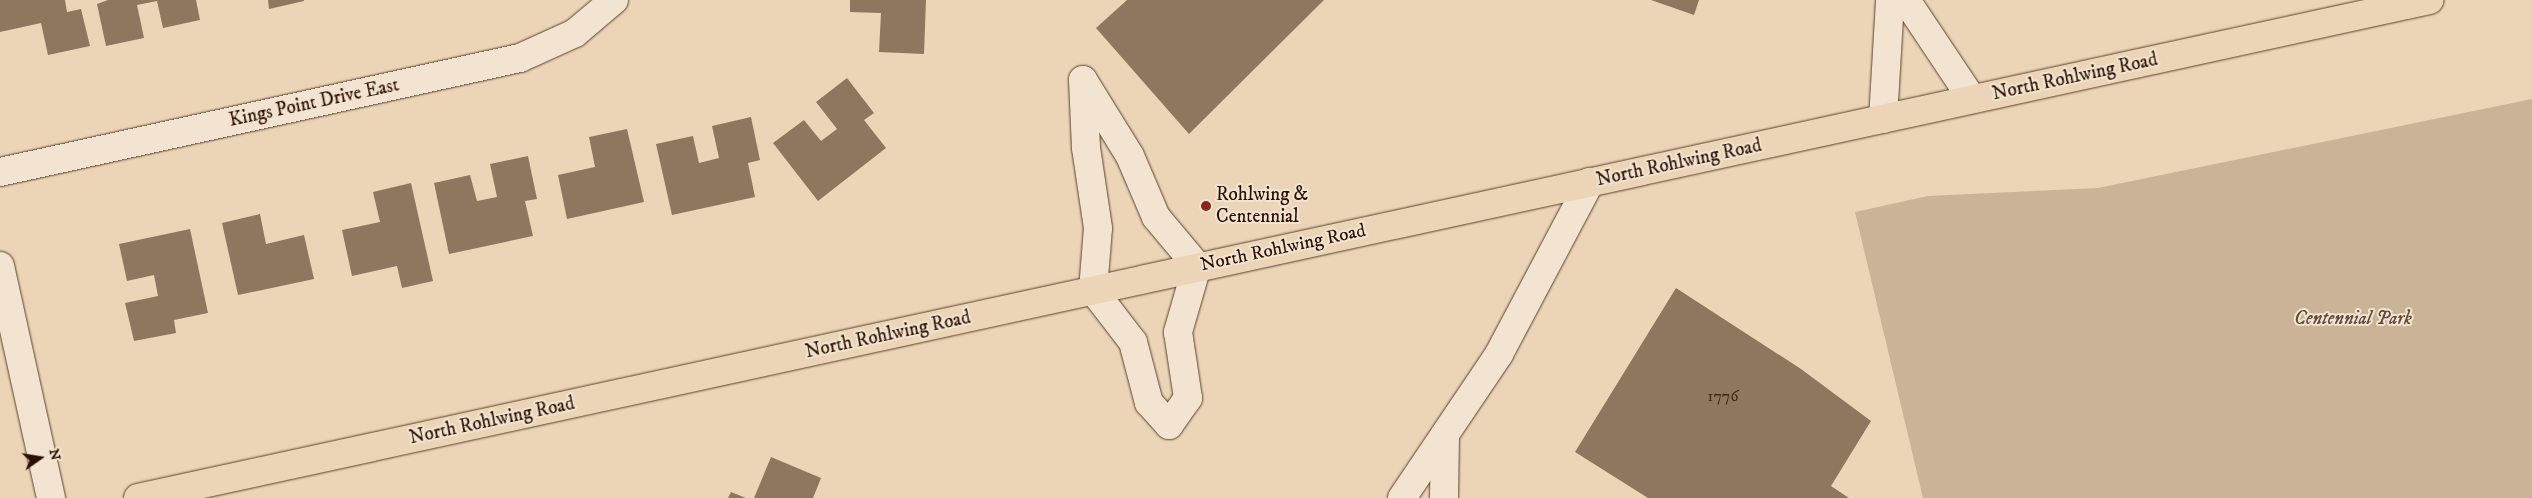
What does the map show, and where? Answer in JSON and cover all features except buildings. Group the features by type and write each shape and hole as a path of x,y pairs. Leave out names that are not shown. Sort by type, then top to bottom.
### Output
{"main road":[{"name":"North Rohlwing Road","path":"138,498 1197,266 2429,0"}],"street":[{"name":"Kings Point Drive East","path":"0,172 520,58 575,33 614,0"},
{"path":"1883,119 1890,0"},
{"path":"1906,0 1972,99"},
{"path":"1083,80 1130,156 1156,217 1197,266 1178,332 1188,398 1170,425 1149,403 1133,342 1093,290 1098,228 1086,148 1083,80"},
{"path":"1402,498 1500,354 1590,182"},
{"path":"0,266 51,498"},
{"path":"1444,498 1445,436"}],"green space":[{"name":"Centennial Park","path":"2532,99 2532,498 1923,498 1855,212 1928,196 2098,188"}],"place":[{"name":"Rohlwing & Centennial","path":"1206,206"}]}
